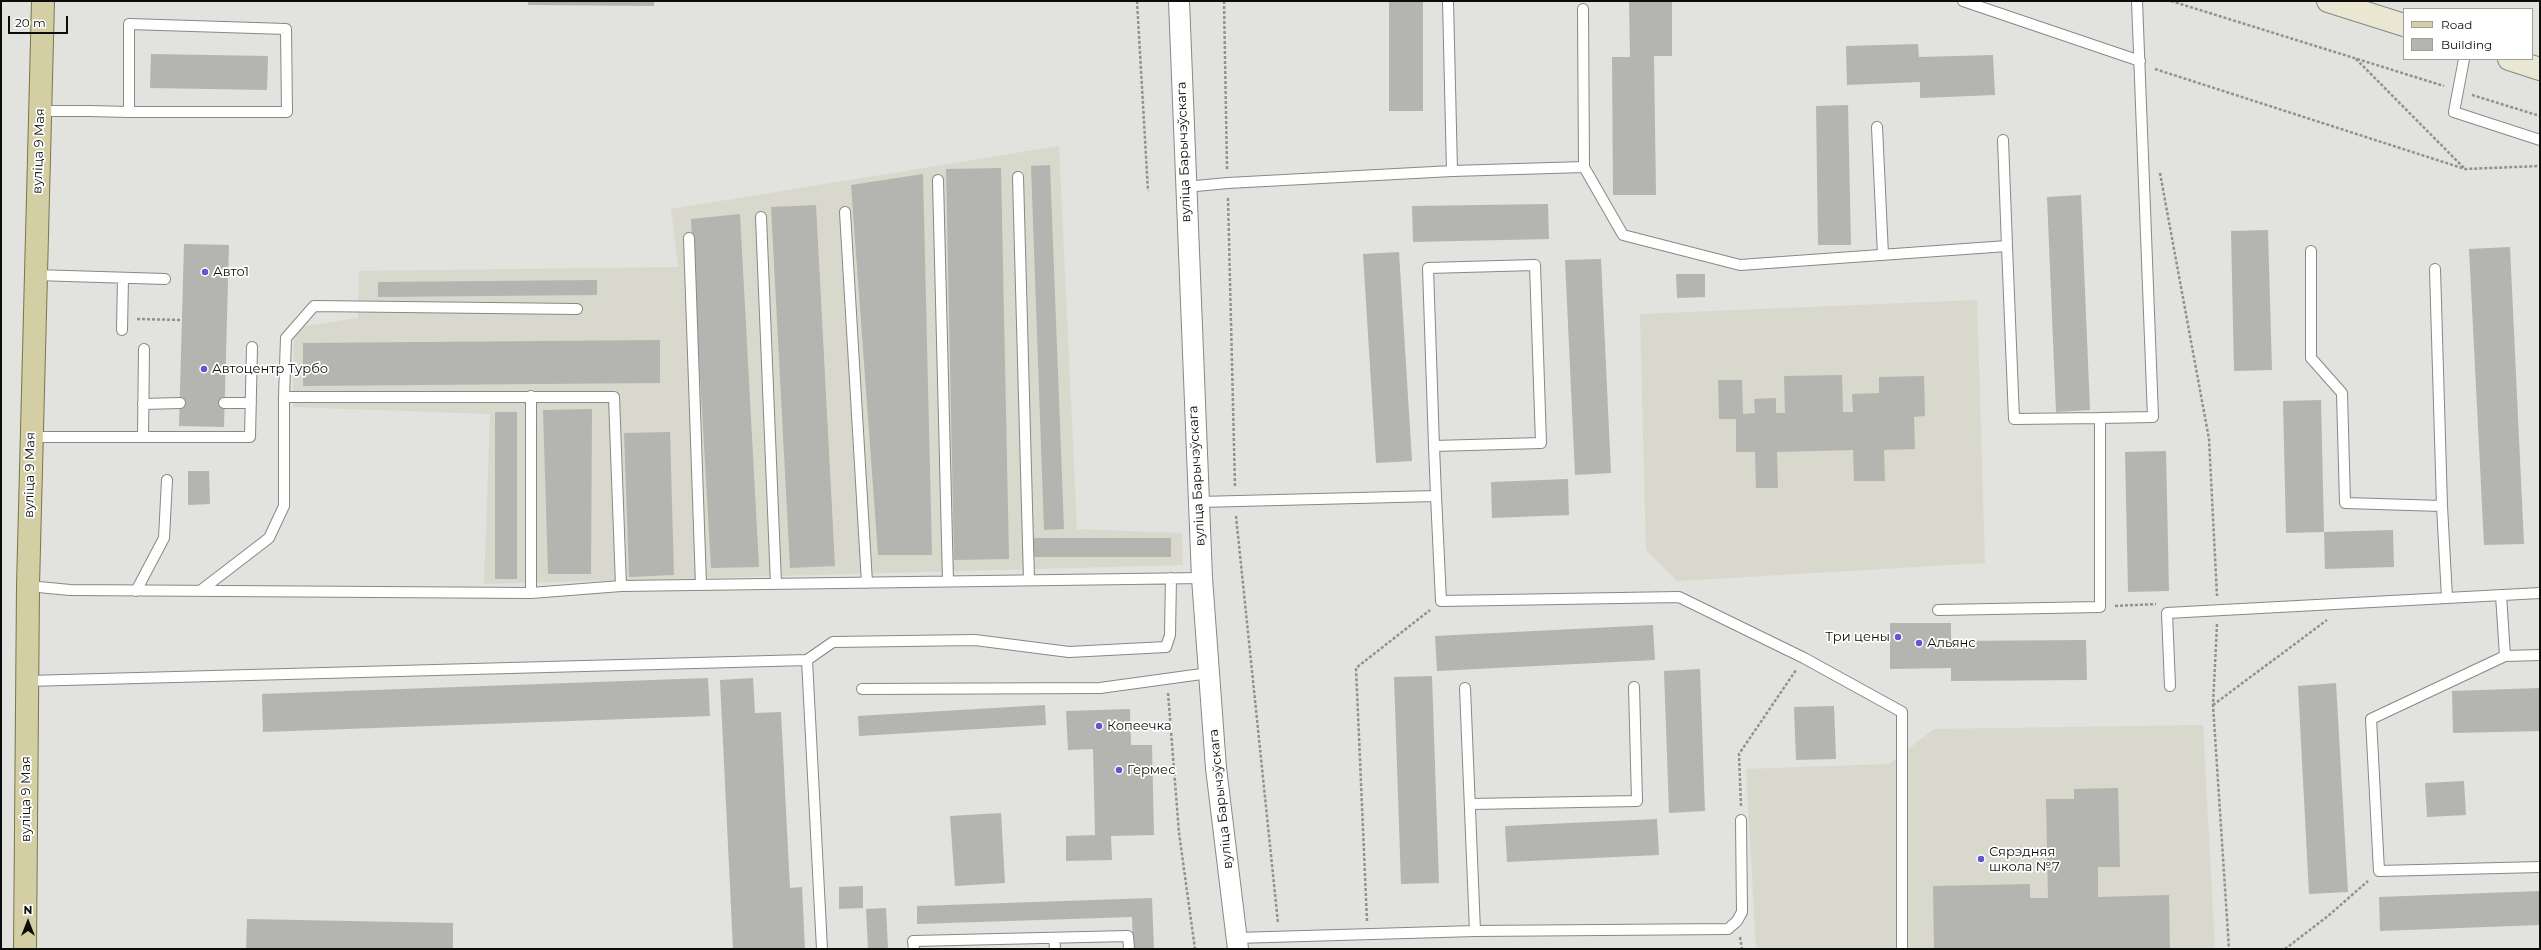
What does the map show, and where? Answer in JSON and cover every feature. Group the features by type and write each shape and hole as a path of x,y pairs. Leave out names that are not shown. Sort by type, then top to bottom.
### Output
{"main road":[{"name":"вуліца 9 Мая","path":"25,949 28,586 43,1"},
{"path":"2328,1 2403,25"},
{"path":"2513,60 2540,69"}],"street":[{"name":"вуліца Барычэўскага","path":"1179,1 1185,187 1202,578 1216,768 1237,944"}],"lane":[{"path":"1448,1 1452,171"},
{"path":"1963,1 2140,61"},
{"path":"2003,140 2014,419 2153,417 2138,1"},
{"path":"1583,9 1584,167 1623,235 1740,265 2007,246"},
{"path":"40,111 129,112 288,112 286,29 129,24 129,112"},
{"path":"2464,60 2454,112 2540,140"},
{"path":"1878,127 1883,255"},
{"path":"1185,187 1228,182 1452,171 1584,167"},
{"path":"1018,177 1029,580"},
{"path":"938,180 948,581"},
{"path":"845,212 867,583"},
{"path":"761,217 776,584"},
{"path":"688,238 701,585"},
{"path":"2311,251 2311,358 2342,394 2346,503 2442,506"},
{"path":"1434,446 1541,443 1535,265 1428,268 1434,446 1441,601 1679,597 1804,658 1902,712 1902,949"},
{"path":"2435,269 2442,506 2447,598"},
{"path":"35,275 165,279"},
{"path":"122,330 123,278"},
{"path":"200,591 269,538 284,506 284,398 286,338 314,306 577,309"},
{"path":"31,437 250,437 252,347"},
{"path":"143,437 144,349"},
{"path":"284,398 531,396 614,398 621,586"},
{"path":"531,396 531,593"},
{"path":"143,404 180,403"},
{"path":"224,403 250,403"},
{"path":"1938,610 2100,607 2100,418"},
{"path":"136,591 164,538 167,480"},
{"path":"1198,502 1436,496"},
{"path":"27,681 807,660 833,642 975,640 1069,652 1166,647 1170,635 1171,578"},
{"path":"28,586 70,590 136,591 531,593 621,586 1202,578"},
{"path":"2170,686 2167,613 2540,593"},
{"path":"2501,595 2505,656"},
{"path":"2540,655 2505,656 2371,719 2379,871 2540,867"},
{"path":"807,660 822,949"},
{"path":"862,689 1100,688 1209,673"},
{"path":"1470,804 1637,801 1634,687"},
{"path":"1465,688 1475,931"},
{"path":"1237,944 1280,938 1368,934 1475,931 1728,929 1737,921 1742,912 1741,820"},
{"path":"914,949 914,941 984,944 1054,938 1128,936 1128,949"},
{"path":"1054,938 1055,949"}],"path":[{"path":"1137,1 1148,191"},
{"path":"1224,1 1235,502 1280,938"},
{"path":"2171,1 2540,116"},
{"path":"2356,58 2465,169"},
{"path":"2153,76 2152,68 2465,169 2540,166"},
{"path":"2160,167 2209,439 2217,610 2213,705 2229,949"},
{"path":"122,319 182,320"},
{"path":"1368,934 1356,668 1441,601"},
{"path":"2213,705 2349,603"},
{"path":"2100,607 2163,604"},
{"path":"1741,820 1739,754 1804,658"},
{"path":"1167,679 1179,833 1195,949"},
{"path":"2285,949 2328,916 2379,871"}],"shaded area":[{"path":"1059,146 1077,529 1182,533 1183,565 484,584 490,414 293,407 294,328 358,318 359,271 678,267 671,209"},
{"path":"1977,300 1985,563 1677,581 1646,550 1640,314"},
{"name":"Сярэдняя школа №7","path":"2203,725 2215,949 1756,949 1746,769 1889,764 1934,729"}],"building":[{"path":"528,1 654,1 654,6 528,5"},
{"path":"1389,1 1423,1 1423,111 1389,111"},
{"path":"1629,1 1672,1 1672,56 1654,56 1656,195 1613,195 1612,57 1630,57"},
{"path":"1918,44 1919,57 1993,55 1995,95 1920,98 1920,82 1847,85 1846,46"},
{"path":"151,54 268,56 267,90 150,88"},
{"path":"1848,105 1851,245 1818,245 1816,106"},
{"path":"1050,165 1064,529 1044,530 1031,166"},
{"path":"1001,168 1009,559 954,560 946,169"},
{"path":"923,174 932,555 878,555 851,185"},
{"path":"2081,195 2090,410 2056,412 2047,197"},
{"path":"1548,204 1549,239 1413,242 1412,206"},
{"path":"816,205 835,566 790,568 771,207"},
{"path":"740,214 759,567 711,568 691,219"},
{"path":"2268,230 2272,370 2234,371 2231,231"},
{"path":"184,244 229,245 224,427 179,426"},
{"path":"2510,247 2524,544 2484,545 2469,249"},
{"path":"1399,252 1412,461 1376,463 1363,254"},
{"path":"1601,259 1611,473 1575,475 1565,260"},
{"path":"1676,274 1705,274 1705,297 1677,298"},
{"path":"597,280 597,295 378,297 378,282"},
{"path":"660,340 660,383 303,386 303,343"},
{"path":"1842,375 1843,412 1853,412 1852,394 1879,393 1879,377 1924,376 1925,416 1914,417 1915,449 1884,450 1885,481 1854,481 1853,450 1777,452 1778,488 1756,488 1755,452 1736,452 1736,419 1719,419 1718,380 1742,380 1743,414 1755,413 1754,399 1776,398 1776,413 1785,413 1784,376"},
{"path":"2321,400 2324,532 2286,533 2283,401"},
{"path":"592,409 591,574 548,574 543,410"},
{"path":"495,412 517,412 517,579 495,579"},
{"path":"670,432 674,575 629,577 624,433"},
{"path":"2166,451 2169,591 2128,592 2125,452"},
{"path":"188,471 209,471 210,504 188,505"},
{"path":"1568,479 1569,515 1492,518 1491,482"},
{"path":"2393,530 2394,567 2325,569 2324,532"},
{"path":"1034,538 1171,538 1171,557 1034,557"},
{"path":"1890,623 1951,623 1951,641 2086,640 2087,680 1951,681 1951,668 1890,669"},
{"path":"1653,625 1655,660 1437,671 1435,636"},
{"path":"1700,669 1705,811 1669,813 1664,671"},
{"path":"1432,676 1439,883 1401,884 1394,677"},
{"path":"708,678 710,716 263,732 262,694"},
{"path":"753,678 755,713 781,712 790,888 802,887 805,949 733,949 720,680"},
{"path":"2336,683 2348,892 2309,894 2298,686"},
{"path":"2540,688 2540,731 2453,733 2452,691"},
{"path":"1045,705 1046,725 859,736 858,716"},
{"path":"1834,706 1836,759 1796,760 1794,707"},
{"path":"1130,709 1131,745 1152,745 1154,835 1111,836 1112,860 1066,861 1066,836 1095,835 1093,749 1068,750 1066,711"},
{"path":"2464,781 2466,815 2427,817 2425,783"},
{"path":"2118,788 2120,867 2098,867 2098,897 2169,895 2170,949 1934,949 1933,886 2030,884 2030,898 2048,898 2046,799 2074,799 2074,789"},
{"path":"1001,813 1005,883 955,886 950,816"},
{"path":"1657,819 1659,855 1507,862 1505,826"},
{"path":"863,886 863,908 839,909 839,887"},
{"path":"2540,891 2540,925 2380,931 2379,897"},
{"path":"1152,898 1154,949 1133,949 1132,917 917,924 917,906"},
{"path":"886,908 888,949 868,949 866,909"},
{"path":"247,919 453,923 453,949 246,949"}],"place":[{"name":"Авто1","path":"205,272"},
{"name":"Автоцентр Турбо","path":"204,369"},
{"name":"Три цены","path":"1898,637"},
{"name":"Альянс","path":"1919,643"},
{"name":"Копеечка","path":"1099,726"},
{"name":"Гермес","path":"1119,770"},
{"name":"Сярэдняя школа №7","path":"1981,859"}]}
